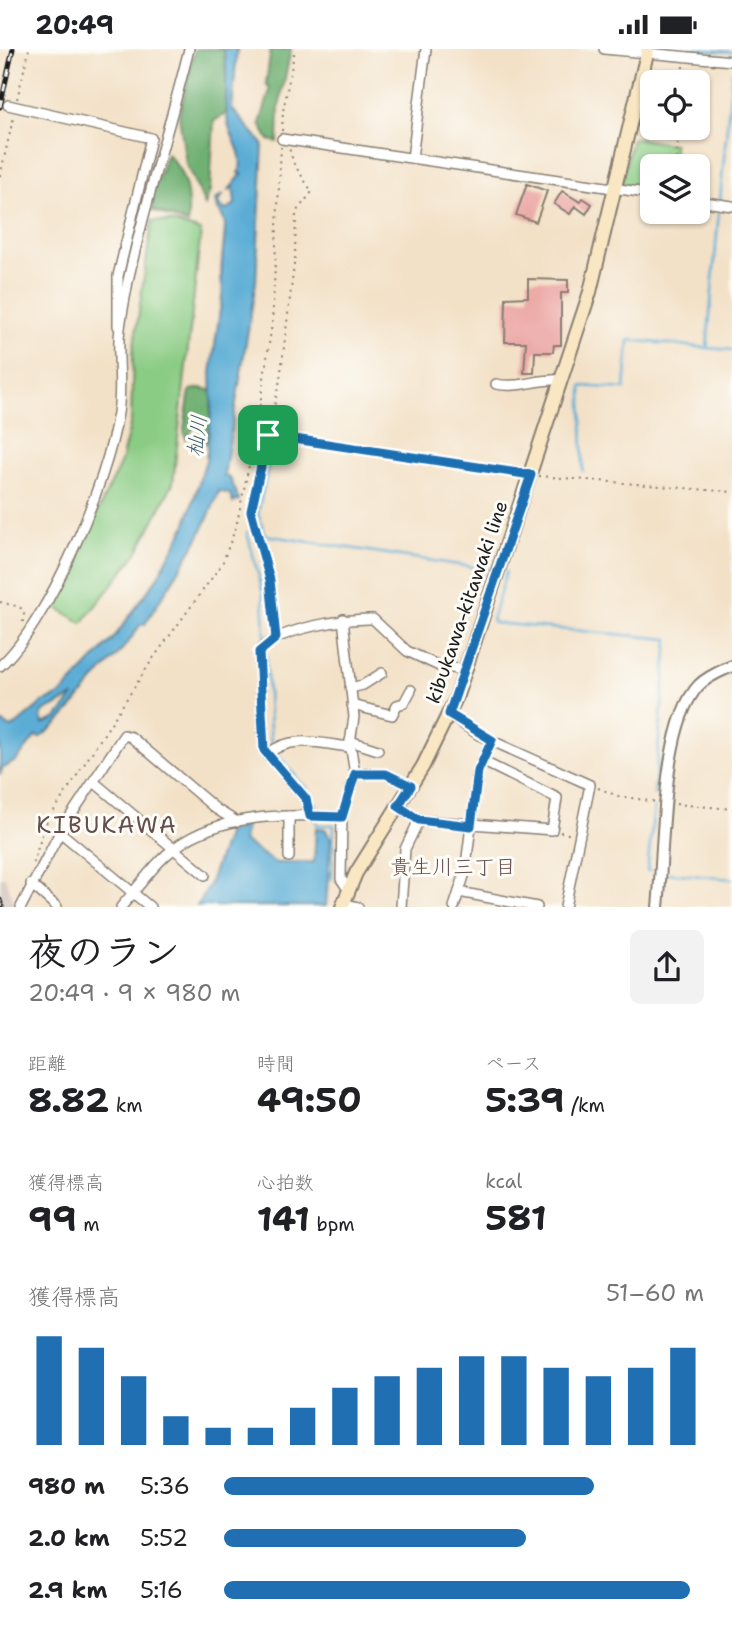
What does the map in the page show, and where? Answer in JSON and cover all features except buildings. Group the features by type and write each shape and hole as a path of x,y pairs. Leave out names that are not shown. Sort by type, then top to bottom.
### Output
{"main road":[{"name":"kibukawa-kitawaki line","path":"343,905 348,889 411,786 449,714 465,670 596,271 648,52"}],"street":[{"path":"119,337 149,192 189,49"},
{"path":"412,158 426,49"},
{"path":"604,49 732,61"},
{"path":"0,666 30,630 71,550 104,472 119,410 119,337 116,312 118,276 151,138 8,105"},
{"path":"286,140 640,192"},
{"path":"710,203 732,206"},
{"path":"496,384 513,387 532,380 562,380"},
{"path":"315,816 306,799 264,750 259,652 276,638 343,619 373,618 407,651 439,666 465,670"},
{"path":"343,619 352,705 350,744 355,774 342,817 341,879 348,889"},
{"path":"658,907 678,719 700,684 732,666"},
{"path":"350,688 363,685 382,673"},
{"path":"352,705 392,715 397,705 404,703 411,690"},
{"path":"449,714 492,740 590,785 565,907"},
{"path":"20,907 60,832 124,735 131,737 216,809 237,822"},
{"path":"454,907 465,873 478,771 492,740"},
{"path":"268,754 277,745 298,741 350,744 378,750"},
{"path":"398,806 419,820 471,826 552,829 557,798 482,761"},
{"path":"355,774 386,774 411,786"},
{"path":"94,782 205,875"},
{"path":"121,907 173,849 194,836 237,822 289,816 342,817"},
{"path":"289,816 289,857"},
{"path":"401,907 405,849 419,820"},
{"path":"60,832 150,907"},
{"path":"31,884 58,907"},
{"path":"459,892 503,903 537,907"},
{"path":"343,905 358,907"}],"path":[{"path":"276,638 270,580 251,511 268,435 288,320 296,212 312,192 289,151 282,111 295,49"},
{"path":"683,70 684,57"},
{"path":"31,884 27,881 46,823 152,660 222,564 236,527 256,432 272,324 286,140"},
{"path":"268,435 531,475 732,492"},
{"path":"0,602 23,610 19,645"},
{"path":"590,785 618,796 732,809"},
{"path":"552,829 579,837"}],"shaded area":[{"path":"0,877 5,877 15,906 0,906"}],"green space":[{"path":"195,49 224,49 229,112 214,121 210,190 205,205 186,164 179,115"},
{"path":"271,49 291,49 279,107 278,142 269,140 260,124 270,90 266,83"},
{"path":"632,138 674,144 674,154 640,154 640,188 621,185"},
{"path":"167,154 179,170 186,186 188,224 152,210 154,189"},
{"path":"152,221 172,222 201,231 173,483 137,553 82,623 54,606 121,462 131,421 133,353"},
{"path":"202,388 213,391 207,443 202,441 197,423 186,439 184,429 190,390"}],"water":[{"path":"222,49 237,49 232,109 263,144 256,282 224,476 230,478 239,500 233,503 230,494 219,491 195,544 145,624 140,625 126,646 66,715 39,738 36,736 17,760 2,769 0,775 0,725 3,723 12,728 43,702 60,695 113,639 157,578 185,527 206,460 212,403 211,373 223,289 221,268 225,226 215,200 224,194 218,202 220,207 227,210 235,204 233,187 228,191 242,174 239,173 240,155 227,119 225,55","holes":["74,696 57,718 43,724 41,715"]},
{"path":"246,825 243,841 276,863 314,862 316,828 325,829 331,838 326,906 197,906 209,885 228,832"}],"waterway":[{"path":"691,49 732,52"},
{"path":"720,201 732,72"},
{"path":"719,211 707,348 732,350"},
{"path":"583,471 582,386 625,389 629,340 707,348"},
{"path":"272,451 258,512 265,535 491,570"},
{"path":"247,532 263,593 265,635"},
{"path":"506,572 492,620 495,623 668,639 654,795"},
{"path":"266,655 271,747 313,796 317,813"},
{"path":"650,871 647,871 654,808"},
{"path":"317,820 317,825 334,825 332,879"},
{"path":"668,873 732,879"}],"railway":[{"path":"0,107 13,49"},
{"path":"0,900 2,907"}],"district":[{"name":"KIBUKAWA","path":"107,825"},
{"name":"貴生川三丁目","path":"453,867"}],"route":[{"path":"268,435 531,475 449,714 492,740 478,771 471,826 419,820 398,806 411,786 386,774 355,774 342,817 310,816 306,799 264,750 259,652 276,638 270,580 251,511 268,435"}],"water label":[{"name":"杣川","path":"197,436"}]}
